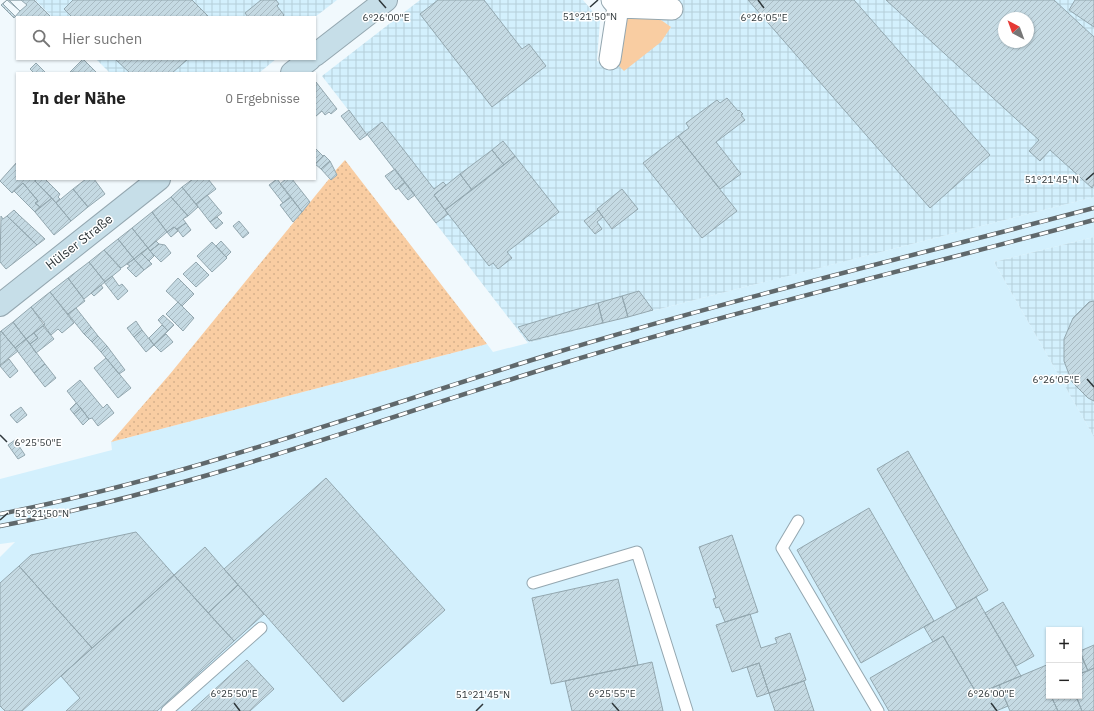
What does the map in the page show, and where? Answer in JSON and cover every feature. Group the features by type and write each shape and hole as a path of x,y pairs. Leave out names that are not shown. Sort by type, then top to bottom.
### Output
{"main road":[{"path":"316,54 386,0"},
{"path":"293,72 309,60"},
{"name":"Hülser Straße","path":"0,305 158,180"}],"street":[{"path":"610,59 615,3 672,9"}],"lane":[{"path":"798,521 782,548 878,711"},
{"path":"533,583 637,552 687,711"},
{"path":"167,711 261,628"}],"shaded area":[{"path":"35,0 337,0 316,16 51,16"},
{"path":"420,0 583,0 600,20 597,61 608,64 671,28 661,20 673,9 675,0 1094,0 1094,197 528,343 322,76"},
{"path":"637,15 661,20 671,27 661,42 624,71 618,65 623,26 628,18"},
{"path":"97,60 275,60 260,72 109,72"},
{"path":"345,160 487,344 111,442 170,374 329,179 331,180 337,175 335,171"},
{"path":"1094,197 1094,237 994,262 1094,437 1094,711 0,711 0,557 15,542 0,544 0,479 112,450 111,442 487,344 493,352"},
{"path":"1094,237 1094,437 994,262"}],"building":[{"path":"7,0 34,0 50,16 16,17 3,4"},
{"path":"7,0 20,11 14,18 1,5"},
{"path":"9,0 21,0 27,5 20,11"},
{"path":"73,0 192,0 208,16 71,16 64,9"},
{"path":"261,0 276,0 279,4 277,6 284,15 247,16 245,13"},
{"path":"438,0 484,0 522,49 529,44 546,66 492,107 420,14"},
{"path":"748,0 854,0 990,155 930,208"},
{"path":"886,0 1054,0 1094,37 1094,185 1092,188 1050,150 1040,161 1029,151 1039,140"},
{"path":"1075,0 1094,0 1094,27 1069,10"},
{"path":"82,60 84,60 96,72 70,72"},
{"path":"116,60 187,60 173,72 129,72"},
{"path":"36,63 45,72 33,72 30,69"},
{"path":"316,82 337,109 331,114 329,112 325,115 322,111 316,116"},
{"path":"727,98 738,111 739,110 743,114 741,115 745,120 716,142 741,174 720,189 678,136 689,128 686,123 717,100 720,103"},
{"path":"349,110 367,135 360,140 341,116"},
{"path":"382,122 434,189 443,182 446,185 434,195 448,214 436,223 367,134"},
{"path":"678,136 737,211 702,238 643,163"},
{"path":"503,141 515,156 504,165 492,150"},
{"path":"316,149 323,156 316,163"},
{"path":"492,150 504,165 472,190 460,174"},
{"path":"324,155 330,161 321,169 316,163"},
{"path":"515,156 559,212 507,252 512,258 498,269 493,263 489,266 445,210"},
{"path":"330,161 337,175 331,180 321,169"},
{"path":"16,163 16,180 36,180 52,198 40,207 35,203 38,201 23,183 12,193 0,181"},
{"path":"395,169 405,182 396,190 385,176"},
{"path":"460,174 472,190 445,210 434,195"},
{"path":"46,180 60,194 58,197 60,199 56,203 35,181"},
{"path":"85,180 95,180 105,194 88,207 73,189"},
{"path":"192,180 209,180 216,189 196,204 182,187"},
{"path":"278,180 291,197 283,203 269,185"},
{"path":"285,180 293,180 310,202 302,212 280,184"},
{"path":"405,182 415,195 408,200 398,188"},
{"path":"23,183 38,201 35,203 40,207 35,212 14,191"},
{"path":"182,187 198,207 188,216 171,197"},
{"path":"73,189 88,207 71,221 56,203"},
{"path":"622,189 638,209 612,229 597,209"},
{"path":"207,195 222,213 210,222 196,204"},
{"path":"171,197 188,216 183,219 186,223 177,229 174,227 167,232 152,212"},
{"path":"291,197 302,212 293,222 280,205"},
{"path":"52,198 71,221 54,235 35,212"},
{"path":"14,210 45,239 37,245 7,216"},
{"path":"598,210 603,217 597,222 602,229 595,234 584,221"},
{"path":"152,212 167,232 148,248 132,228"},
{"path":"1,216 3,219 7,216 37,245 6,269 0,262"},
{"path":"217,217 223,223 216,229 210,222"},
{"path":"239,221 249,233 243,238 233,226"},
{"path":"186,223 191,230 183,237 177,229"},
{"path":"174,227 178,231 171,237 167,232"},
{"path":"132,228 148,248 134,259 118,239"},
{"path":"118,239 134,259 121,268 104,250"},
{"path":"156,241 159,244 150,251 148,248"},
{"path":"221,241 231,252 226,257 216,246"},
{"path":"212,242 227,258 212,272 197,256"},
{"path":"159,244 165,245 171,253 161,262 150,251"},
{"path":"148,248 154,256 149,261 141,253"},
{"path":"104,250 121,269 105,282 89,262"},
{"path":"141,253 152,264 144,270 134,259"},
{"path":"134,259 144,270 136,277 127,268 130,266 127,264"},
{"path":"89,262 105,282 84,299 68,278"},
{"path":"196,262 209,275 196,287 183,274"},
{"path":"112,276 119,286 122,284 128,291 118,300 104,282"},
{"path":"68,278 85,301 68,314 50,292"},
{"path":"178,278 194,294 182,306 166,291"},
{"path":"101,285 103,288 94,296 91,293"},
{"path":"639,291 653,310 628,317 622,296"},
{"path":"50,292 74,323 62,333 58,329 51,335 31,307"},
{"path":"622,296 628,317 603,323 598,303"},
{"path":"1094,301 1094,401 1088,398 1072,382 1064,361 1064,339 1073,318 1089,302"},
{"path":"178,302 194,318 183,331 166,314"},
{"path":"598,303 603,323 529,341 518,327"},
{"path":"31,307 45,324 26,339 13,322"},
{"path":"76,308 91,327 84,334 68,314"},
{"path":"163,315 174,325 168,331 158,320"},
{"path":"136,321 142,330 134,337 127,328"},
{"path":"13,322 26,339 15,348 1,331"},
{"path":"162,325 168,331 154,345 149,338"},
{"path":"43,326 54,339 36,353 30,344 38,338 34,333"},
{"path":"91,327 98,336 92,342 84,334"},
{"path":"142,330 154,345 146,352 134,337"},
{"path":"1,331 18,351 0,365 0,332"},
{"path":"34,333 38,338 30,344 26,339"},
{"path":"166,334 173,342 161,352 154,345"},
{"path":"98,336 107,346 101,352 92,342"},
{"path":"26,339 45,364 34,373 15,348"},
{"path":"107,346 125,370 119,374 101,352"},
{"path":"106,358 131,388 118,398 94,368"},
{"path":"9,359 18,371 10,378 0,366"},
{"path":"45,364 56,378 45,387 34,373"},
{"path":"80,380 103,408 107,404 114,413 98,426 92,418 89,419 67,391"},
{"path":"76,403 81,408 74,414 70,409"},
{"path":"21,407 27,415 17,423 10,415"},
{"path":"81,408 89,419 83,425 74,414"},
{"path":"15,440 25,455 18,459 8,445"},
{"path":"908,451 988,590 957,608 877,469"},
{"path":"326,478 445,610 343,702 224,569"},
{"path":"869,508 934,621 861,663 797,550"},
{"path":"136,532 174,575 92,648 19,566 31,555"},
{"path":"732,535 758,612 725,622 719,607 716,608 713,599 716,598 699,547"},
{"path":"205,547 238,585 208,613 174,575"},
{"path":"19,566 92,648 22,711 5,711 0,706 0,583"},
{"path":"174,575 234,641 157,711 66,711 80,698 61,676"},
{"path":"618,579 638,665 551,684 532,598"},
{"path":"238,585 264,614 234,641 208,613"},
{"path":"976,597 1021,676 977,694 943,636 933,642 924,627"},
{"path":"1003,602 1034,656 1016,666 985,613"},
{"path":"750,614 761,648 777,643 775,638 790,633 806,680 769,693 759,663 732,672 716,625"},
{"path":"943,636 977,694 999,685 1008,706 996,711 889,711 870,678"},
{"path":"1094,645 1094,668 1088,671 1082,656 1082,650"},
{"path":"1082,658 1088,671 1082,673"},
{"path":"247,660 274,689 250,711 191,711"},
{"path":"652,662 663,711 572,711 565,681"},
{"path":"759,663 769,693 757,697 747,667"},
{"path":"1046,665 1046,699 1052,699 1058,711 1010,711 999,685"},
{"path":"1094,668 1094,711 1082,711 1077,699 1082,699 1082,673"},
{"path":"804,681 814,711 775,711 769,693"},
{"path":"1052,699 1077,699 1082,711 1058,711"}],"railway":[{"path":"0,514 70,499 208,462 616,335 820,279 1094,208"},
{"path":"0,526 141,494 279,454 485,387 621,346 1094,220"}]}
